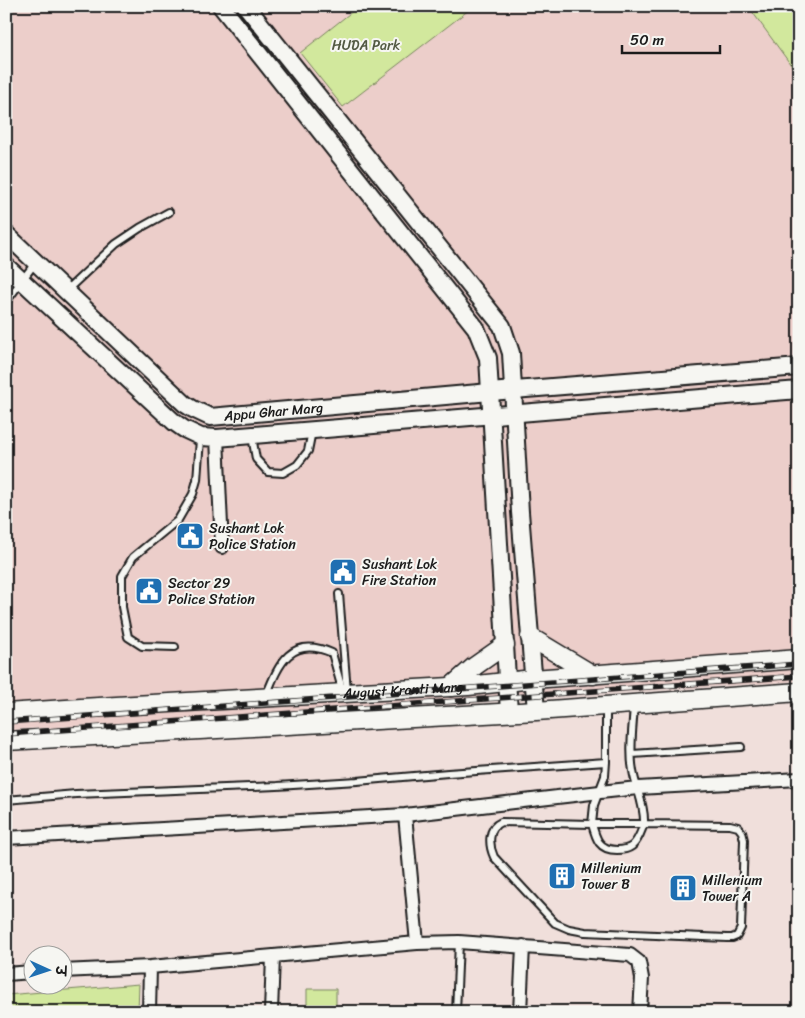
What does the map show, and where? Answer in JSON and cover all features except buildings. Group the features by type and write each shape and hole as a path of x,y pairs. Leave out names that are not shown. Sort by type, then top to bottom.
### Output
{"main road":[{"path":"530,637 593,675"},
{"path":"451,686 505,644"},
{"name":"August Kranti Marg","path":"6,713 451,686 799,659"},
{"path":"6,741 536,711 799,692"}],"street":[{"path":"221,6 476,328 488,358 509,712"},
{"path":"246,6 502,326 512,353 520,512 536,711"},
{"name":"Appu Ghar Marg","path":"6,234 184,404 210,418 490,392 799,367"},
{"name":"Appu Ghar Marg","path":"6,266 174,422 201,437 217,438 799,390"},
{"path":"201,437 210,418"},
{"path":"217,438 222,547"},
{"path":"6,838 405,815 638,788 799,779"},
{"path":"405,815 417,943"},
{"path":"72,970 150,966 417,943 459,942 523,946 630,955 639,962 642,978 640,1012"},
{"path":"520,1012 523,946"},
{"path":"271,1012 273,956"},
{"path":"150,966 150,1012"},
{"path":"6,974 22,973"}],"lane":[{"path":"66,291 116,244 169,212"},
{"path":"6,302 35,262"},
{"path":"252,435 256,459 268,472 283,473 297,465 308,451 313,430"},
{"path":"175,647 142,646 128,638 122,607 122,576 133,557 178,520 193,494 197,480 201,437"},
{"path":"339,594 344,693"},
{"path":"266,697 273,678 284,659 295,650 309,647 320,648 332,653 344,693"},
{"path":"606,706 605,776 594,805 592,824 595,837 606,849 625,850 638,839 644,824 645,814 633,772 634,704"},
{"path":"632,754 741,747"},
{"path":"6,800 76,794 357,781 606,762"},
{"path":"501,822 644,824 730,825 738,827 742,832 744,840 741,928 737,936 727,938 569,930 555,923 504,869 494,857 491,849 490,837 495,826 501,822"},
{"path":"456,1012 459,942"}],"path":[{"path":"787,6 799,22"}],"shaded area":[{"path":"6,6 799,6 799,681 6,730"}],"green space":[{"name":"HUDA Park","path":"359,6 474,6 343,107 300,53"},
{"path":"748,6 799,6 799,76"},
{"path":"139,984 138,1012 6,1012 6,995 22,994 22,996 72,996 72,990"},
{"path":"307,989 336,989 336,1012 307,1012"}],"railway":[{"path":"6,722 799,664"},
{"path":"6,734 799,676"}],"place":[{"name":"Sushant Lok Police Station","path":"190,536"},
{"name":"Sushant Lok Fire Station","path":"343,572"},
{"name":"Sector 29 Police Station","path":"149,591"},
{"name":"Millenium Tower B","path":"562,876"},
{"name":"Millenium Tower A","path":"683,888"}]}
